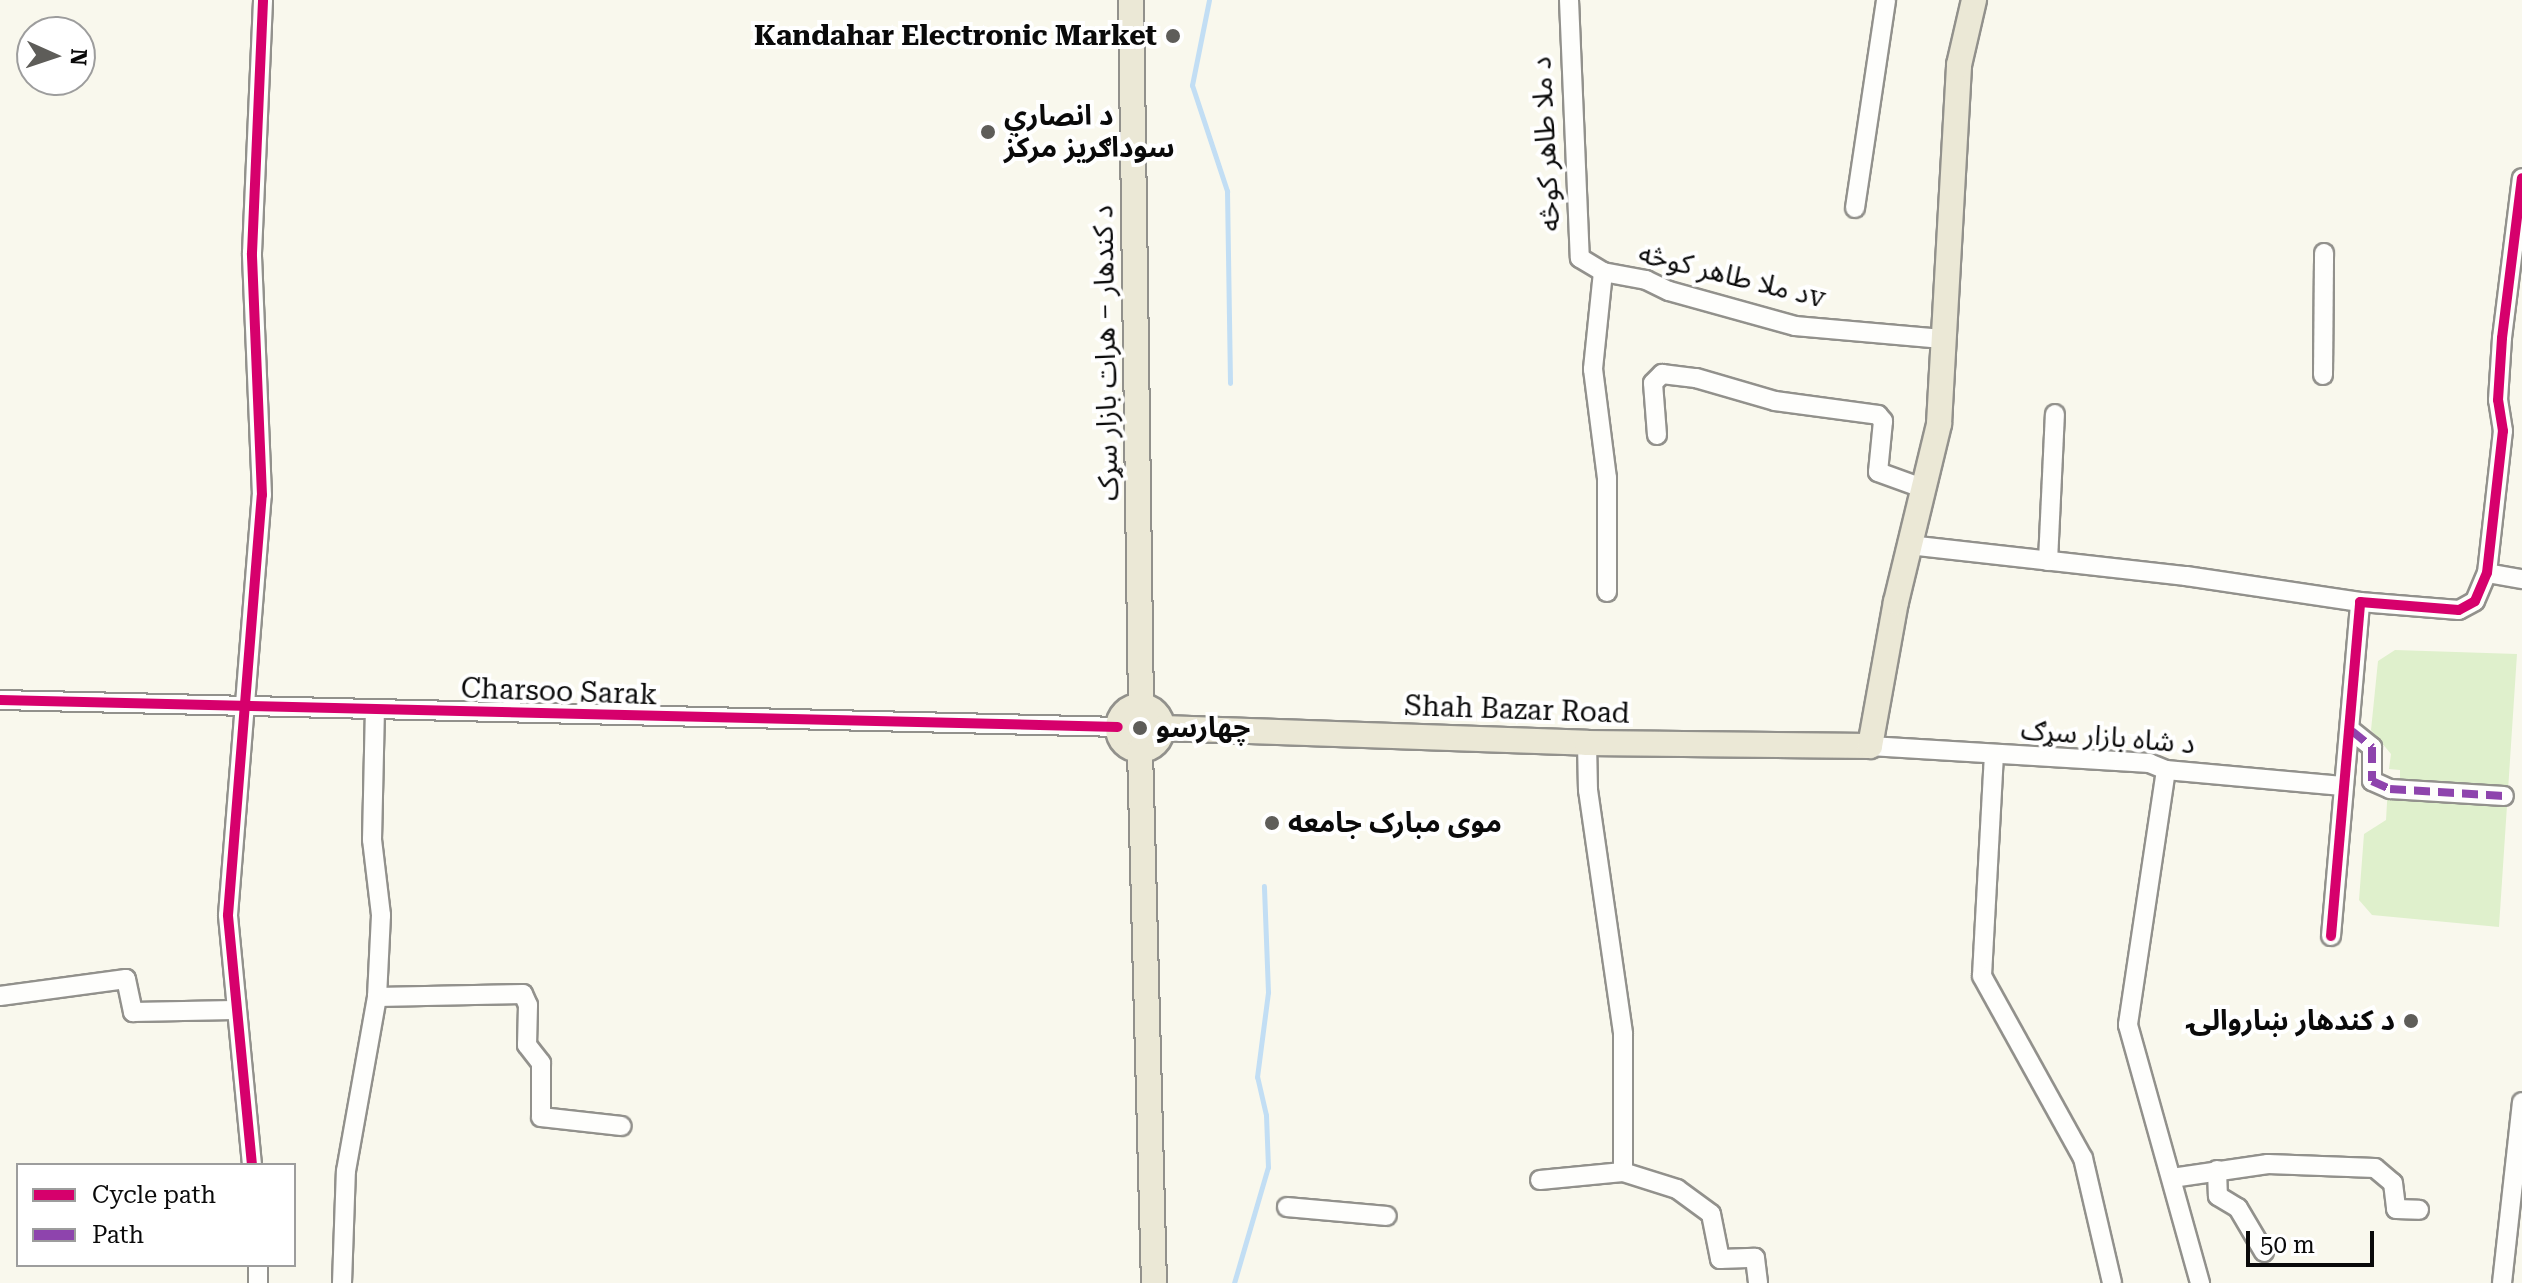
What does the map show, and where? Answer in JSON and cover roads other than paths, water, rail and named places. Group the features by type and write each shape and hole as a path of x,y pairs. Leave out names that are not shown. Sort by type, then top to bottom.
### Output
{"main road":[{"name":"د کندهار – هرات بازار سړک","path":"1131,0 1141,705"},
{"path":"1870,746 1909,545 1939,424 1959,65 1974,0"},
{"path":"1141,705 1154,710 1163,728 1158,741 1140,750 1124,743 1118,727 1125,711 1141,705"},
{"name":"Shah Bazar Road","path":"1163,728 1587,743 1870,746"},
{"path":"1140,750 1154,1283"}],"street":[{"path":"252,1163 234,1010 228,915 262,495 252,253 263,0"},
{"name":"د ملا طاهر کوڅه","path":"1569,0 1580,258 1603,272"},
{"path":"1855,208 1886,0"},
{"path":"1909,545 2360,602 2459,610 2475,601 2487,573 2512,432 2498,400 2502,338 2522,178"},
{"path":"2323,375 2324,253"},
{"path":"1603,272 1593,369 1607,478 1607,592"},
{"name":"د ملا طاهر کوڅهv","path":"1603,272 1646,280 1653,287 1795,326 1945,339"},
{"path":"2502,338 2522,340"},
{"path":"1657,435 1653,383 1662,374 1696,378 1775,401 1878,415 1883,421 1878,472 1925,489"},
{"path":"2048,561 2055,414"},
{"path":"2487,573 2522,579"},
{"path":"2331,936 2360,602"},
{"name":"Charsoo Sarak","path":"0,700 1118,727"},
{"path":"342,1283 346,1171 377,997 381,915 372,840 375,711"},
{"path":"2352,731 2372,747 2372,781 2390,789 2504,796"},
{"path":"1587,743 1588,790 1623,1034 1623,1172"},
{"name":"د شاه بازار سړګ","path":"1870,746 2149,763 2166,770 2342,786"},
{"path":"1994,754 1982,976 2083,1158 2112,1283"},
{"path":"2166,770 2128,1025 2200,1283"},
{"path":"0,996 126,979 133,1012 234,1010"},
{"path":"377,997 514,990 523,994 528,1005 527,1045 541,1063 541,1117 621,1126"},
{"path":"2510,1275 2522,1102"},
{"path":"2172,1178 2268,1164 2375,1168 2393,1183 2396,1209 2419,1210"},
{"path":"2217,1170 2218,1196 2238,1208 2264,1252"},
{"path":"1540,1180 1623,1172 1677,1189 1711,1214 1720,1259 1755,1258 1758,1283"},
{"path":"1287,1207 1387,1216"}],"waterway":[{"path":"1209,0 1192,85 1227,191 1230,383"},
{"path":"1234,1283 1268,1167 1266,1115 1257,1077 1268,992 1264,886"}],"place":[{"name":"Kandahar Electronic Market","path":"1173,36"},
{"name":"د انصاري سوداګریز مرکز","path":"988,132"},
{"name":"چهارسو","path":"1140,728"},
{"name":"موی مبارک جامعه","path":"1272,823"},
{"name":"د کندهار ښاروالۍ","path":"2411,1021"}]}
